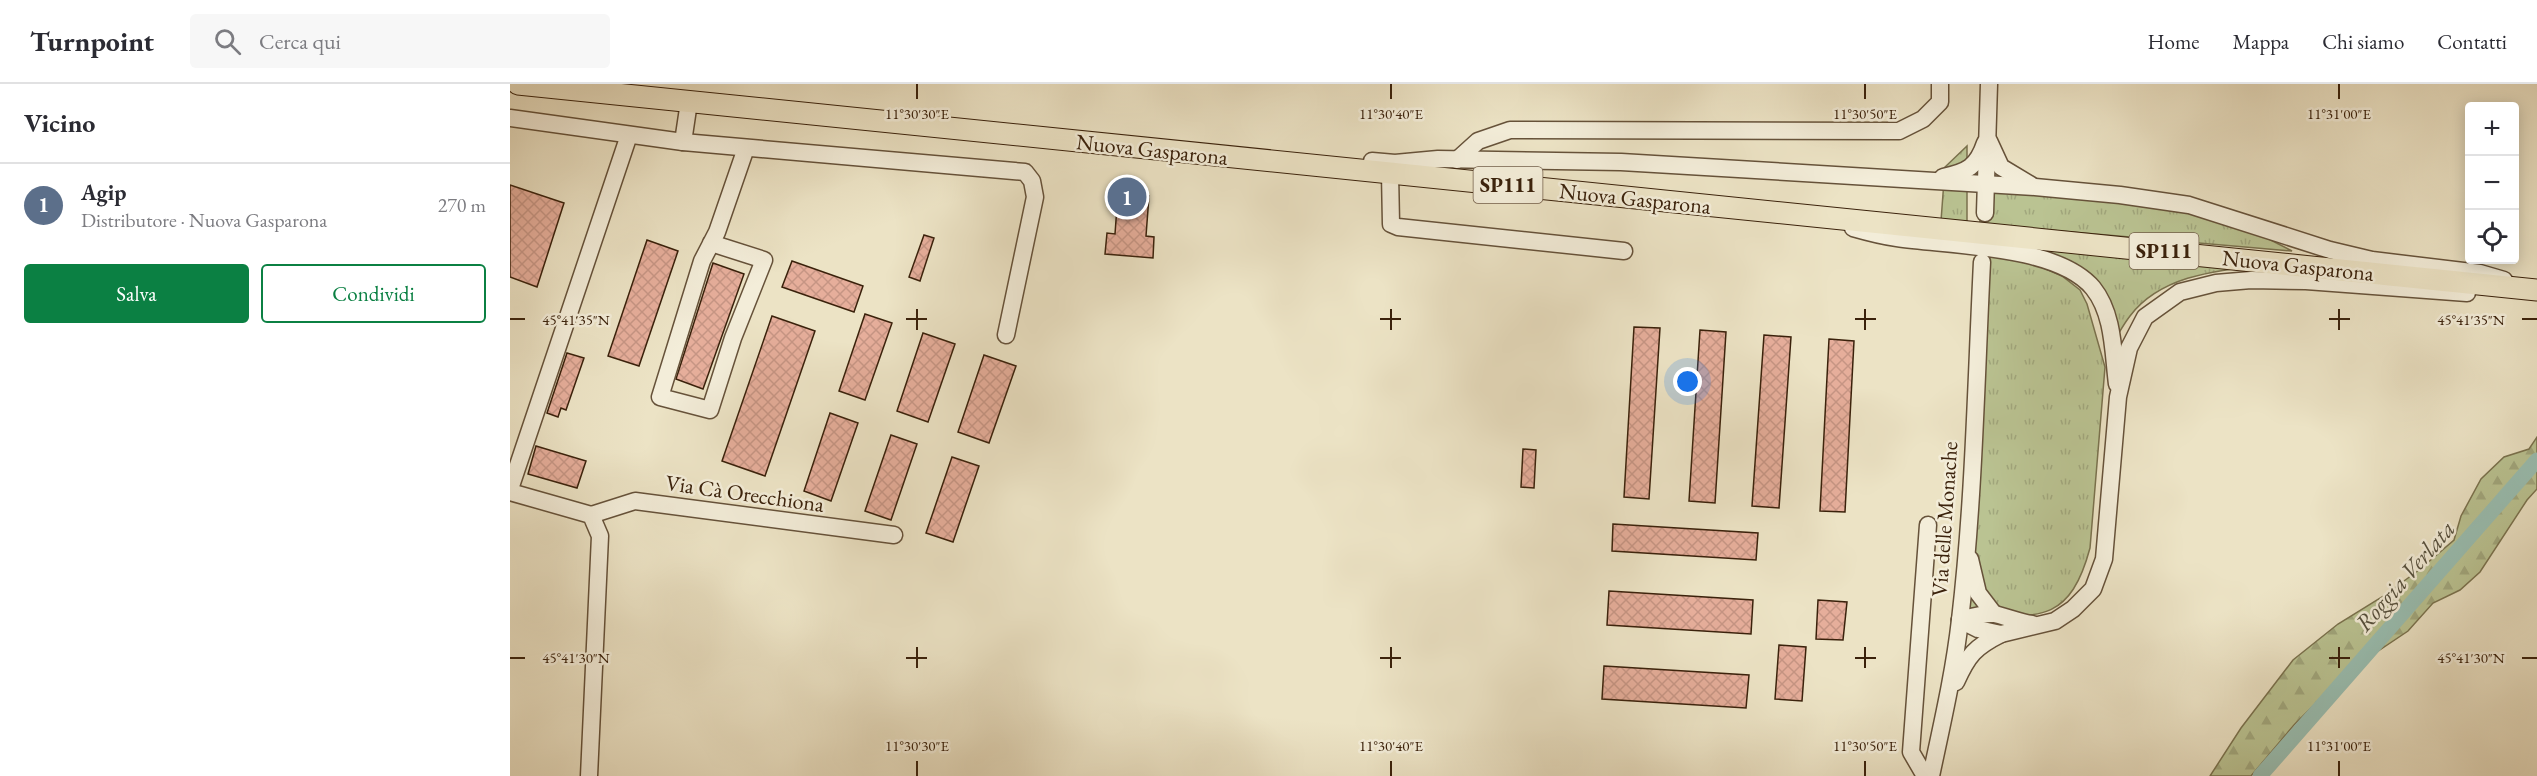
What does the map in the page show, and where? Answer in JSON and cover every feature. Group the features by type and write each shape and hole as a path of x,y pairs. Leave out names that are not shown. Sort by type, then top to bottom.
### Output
{"main road":[{"name":"Nuova Gasparona","path":"518,84 2537,290"}],"street":[{"path":"1457,160 1478,141 1510,130 1899,131 1923,119 1940,102 1940,84"},
{"path":"1986,213 1989,84"},
{"path":"683,142 689,102"},
{"path":"510,118 683,142 1025,172 1032,181 1035,198 1006,335"},
{"path":"589,776 600,536 591,515 510,490 629,135"},
{"path":"1926,180 1960,173 1979,161 1987,137"},
{"path":"1987,137 2001,166 2035,187"},
{"path":"711,243 764,260 733,338 710,410 660,397 680,327 699,277 702,261 711,243 746,148"},
{"path":"1227,157 1293,154 1395,163 1457,160 1621,162 2035,187 2120,195 2189,205 2330,250 2372,260 2480,273 2537,290"},
{"path":"1390,173 1391,224 1398,227 1624,251"},
{"path":"1790,214 1895,238 2034,256 2069,268 2093,288 2109,321 2118,397"},
{"name":"Via delle Monache","path":"1931,776 1947,705 1960,620 1982,262"},
{"path":"1947,705 1965,661 1980,645 2001,634 2055,621 2093,589 2104,559 2118,397 2129,348 2145,317 2181,292 2216,283 2251,280 2306,281 2478,293 2537,290"},
{"name":"Via Cà Orecchiona","path":"591,515 635,501 894,535"},
{"path":"1925,776 1911,752 1928,525"},
{"path":"1966,546 1978,593 1994,614"},
{"path":"1960,620 1994,614 2010,620 2038,625"},
{"path":"1960,620 1978,629 2001,634"}],"green space":[{"path":"1967,146 1967,223 1941,221 1945,167"},
{"path":"1979,176 2218,213 2292,251 1980,224"},
{"path":"2009,242 2280,263 2219,271 2179,281 2144,301 2130,316 2112,344 2091,283"},
{"path":"1980,250 2037,265 2062,276 2080,290 2087,304 2105,367 2090,548 2082,573 2072,592 2060,604 2031,615 1967,614"},
{"path":"2537,437 2537,489 2527,500 2480,572 2460,590 2433,603 2408,631 2347,672 2294,725 2251,776 2210,776 2241,728 2293,660 2338,624 2382,597 2419,570 2454,540 2461,516 2481,479 2504,457 2529,449"}],"building":[{"path":"510,185 564,203 537,287 510,277"},
{"path":"1118,193 1149,196 1146,236 1154,237 1153,258 1105,254 1107,233 1115,234"},
{"path":"924,235 934,238 920,281 909,277"},
{"path":"647,240 678,251 639,366 608,356"},
{"path":"792,261 863,286 854,312 782,287"},
{"path":"713,263 744,274 703,389 676,379"},
{"path":"865,314 892,323 865,400 839,391"},
{"path":"772,316 815,331 765,476 722,461"},
{"path":"1634,327 1660,328 1649,499 1624,497"},
{"path":"1700,330 1726,332 1715,503 1689,501"},
{"path":"923,333 955,344 928,422 897,411"},
{"path":"1764,335 1791,337 1779,508 1752,506"},
{"path":"1829,339 1854,341 1845,512 1820,511"},
{"path":"567,353 584,358 566,410 561,408 558,417 547,413"},
{"path":"984,355 1016,366 989,443 958,432"},
{"path":"830,413 858,423 831,501 804,491"},
{"path":"891,435 917,444 891,520 865,511"},
{"path":"536,446 586,461 577,488 528,474"},
{"path":"1523,449 1536,450 1534,488 1521,487"},
{"path":"952,457 979,466 953,542 926,533"},
{"path":"1613,524 1758,533 1756,560 1612,551"},
{"path":"1609,591 1753,600 1751,634 1607,625"},
{"path":"1818,600 1847,602 1843,640 1816,639"},
{"path":"1779,645 1806,647 1802,701 1775,699"},
{"path":"1604,666 1749,675 1746,708 1602,699"}],"waterway":[{"name":"Roggia Verlata","path":"2260,776 2537,460"}],"place":[{"name":"Agip","path":"1127,197"}]}
